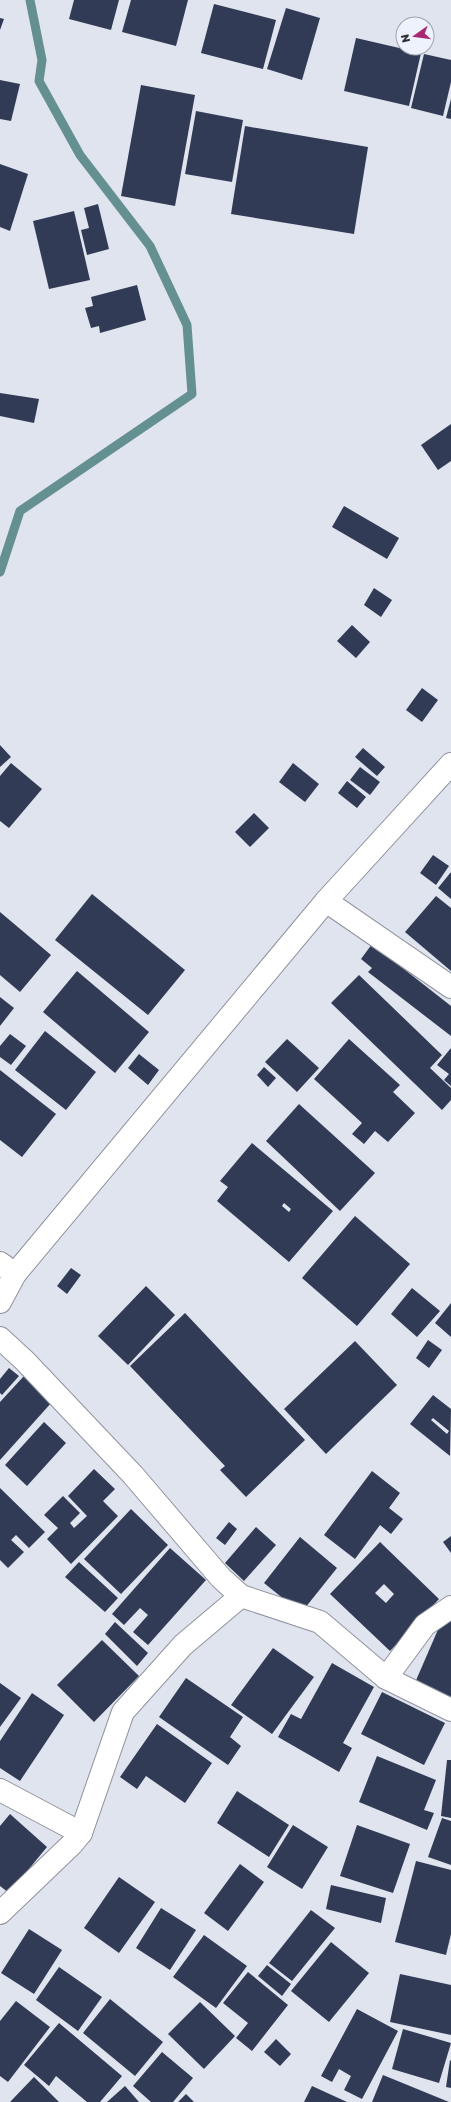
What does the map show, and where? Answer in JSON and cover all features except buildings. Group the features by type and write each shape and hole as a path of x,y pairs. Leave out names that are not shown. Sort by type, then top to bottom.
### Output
{"street":[{"path":"0,1302 7,1269 326,901 451,764"},
{"path":"326,901 451,987"},
{"path":"0,1338 25,1361 133,1475 221,1578 241,1596 320,1622 386,1678 451,1710"},
{"path":"0,1913 72,1844 80,1833 124,1712 183,1645 241,1596"},
{"path":"386,1678 424,1625 451,1607"},
{"path":"0,1790 80,1833"}],"waterway":[{"path":"0,572 20,511 192,394 187,325 150,246 80,155 39,81 42,60 30,0"}]}
